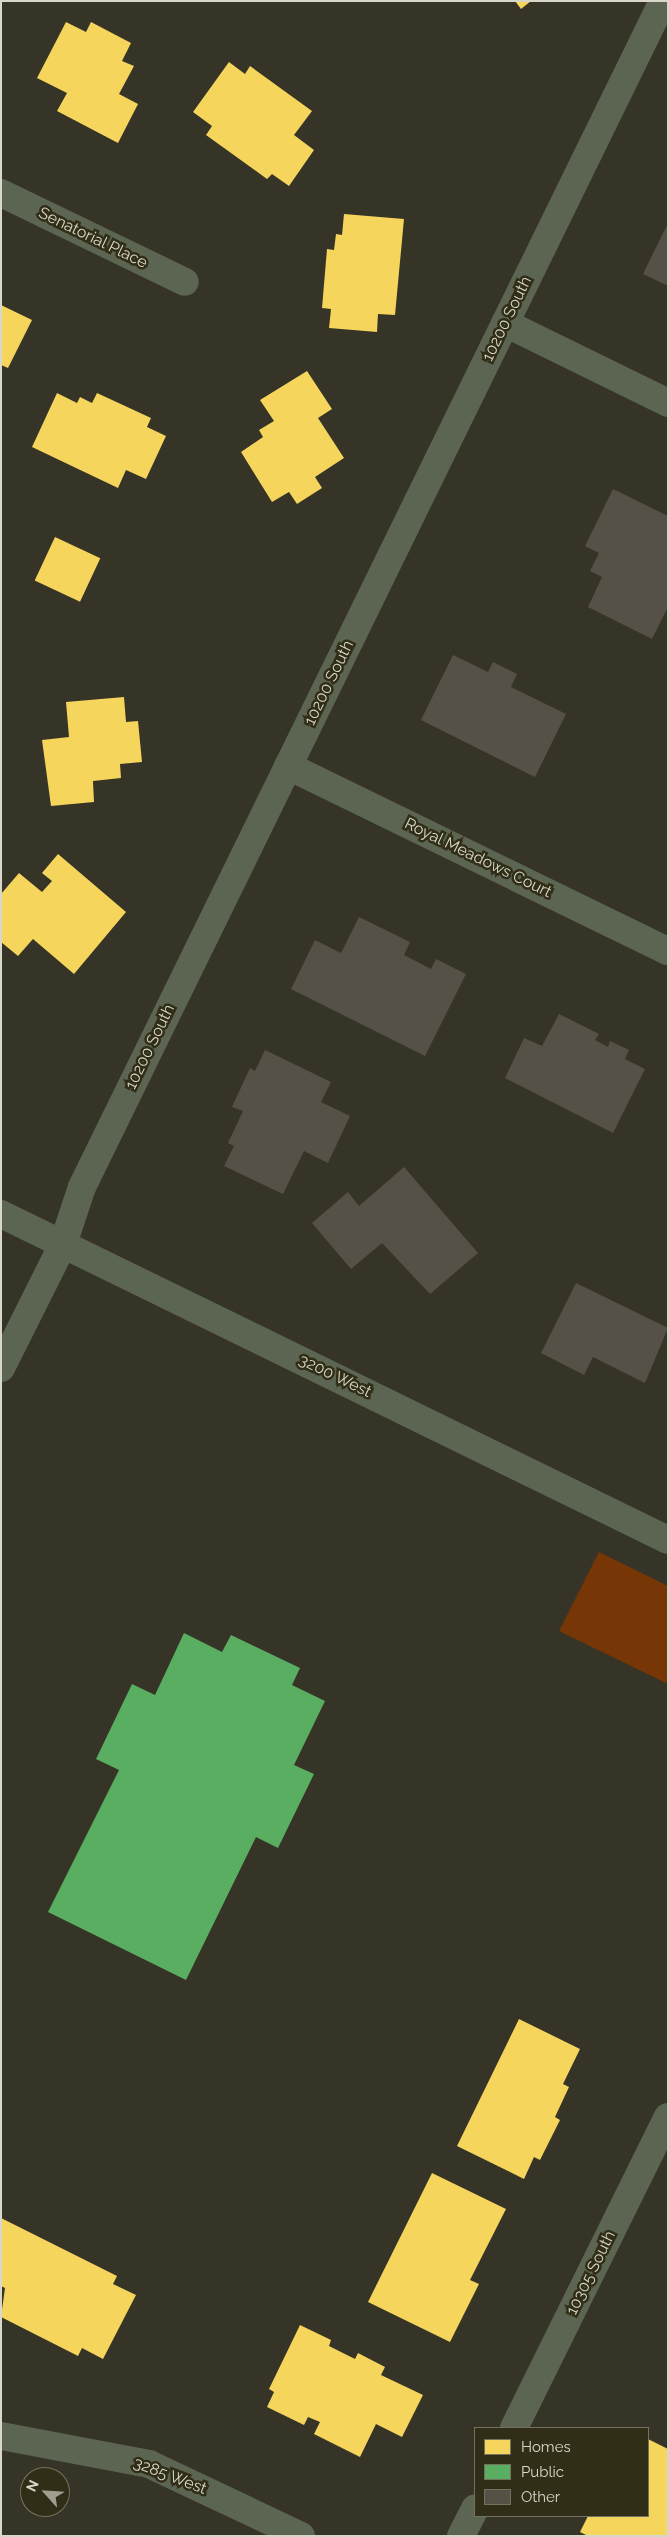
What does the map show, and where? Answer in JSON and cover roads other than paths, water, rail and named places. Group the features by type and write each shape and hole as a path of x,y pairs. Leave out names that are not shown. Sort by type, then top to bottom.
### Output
{"street":[{"name":"10200 South","path":"1,1368 63,1244 82,1187 663,1"},
{"name":"Senatorial Place","path":"1,193 185,282"},
{"path":"505,323 668,403"},
{"name":"Royal Meadows Court","path":"288,766 668,951"},
{"name":"3200 West","path":"1,1214 668,1540"},
{"name":"10305 South","path":"514,2427 668,2117"},
{"name":"3285 West","path":"1,2436 149,2464 300,2536"},
{"path":"461,2536 474,2510"}]}
